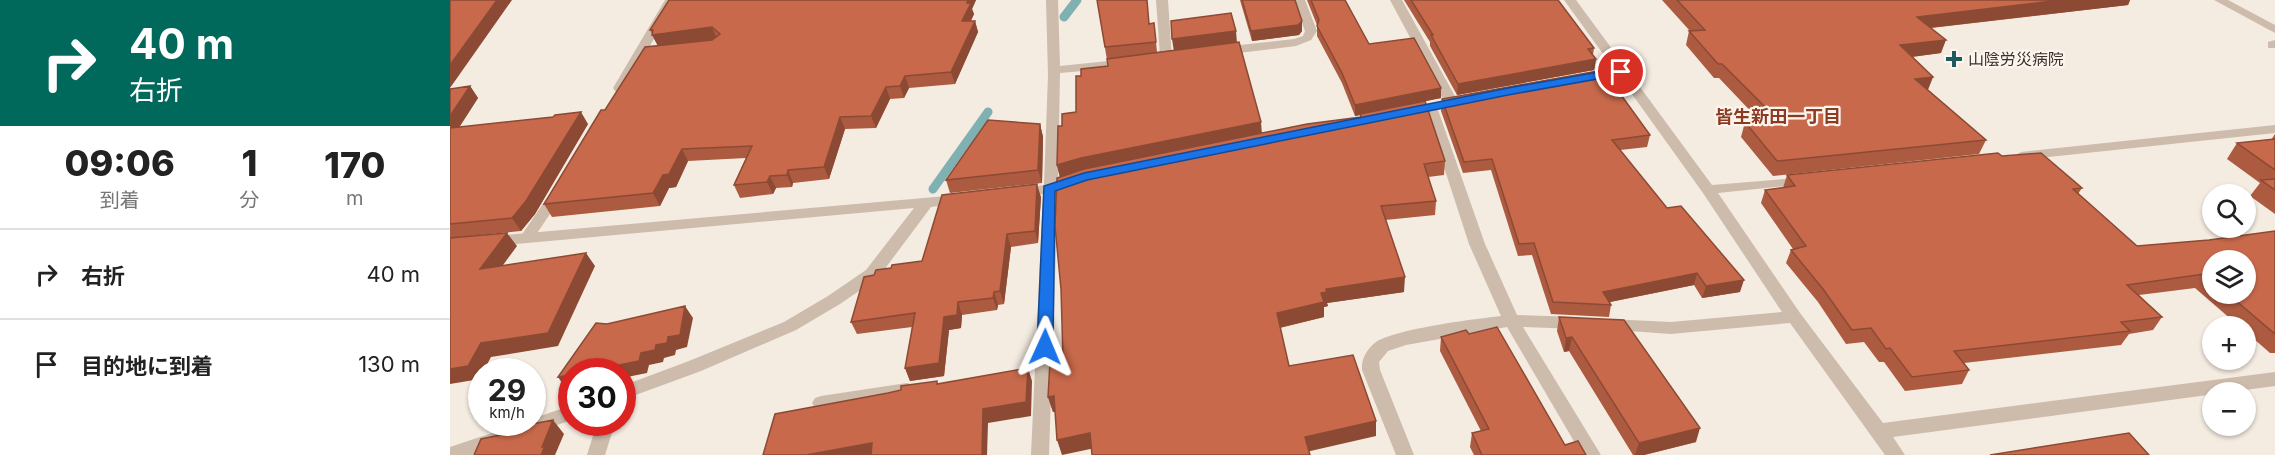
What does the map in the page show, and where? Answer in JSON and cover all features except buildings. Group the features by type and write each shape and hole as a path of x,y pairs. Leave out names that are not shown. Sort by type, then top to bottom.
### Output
{"street":[{"path":"609,105 645,53 670,0"},
{"path":"1040,455 1036,371 1049,189 1053,70 1052,0"},
{"path":"1053,70 1172,58 1162,0"},
{"path":"1213,53 1296,42 1307,38 1311,31 1299,0"},
{"path":"1396,0 1452,103"},
{"path":"1570,0 1708,190 1794,317 1896,455"},
{"path":"2220,0 2275,30"},
{"path":"1576,80 1621,72"},
{"path":"1396,115 1474,98"},
{"path":"1431,108 1465,210 1512,321 1592,455"},
{"path":"2004,158 2275,129"},
{"path":"528,236 543,217 567,176"},
{"path":"1012,194 1049,189 1084,177"},
{"path":"1708,190 1816,178"},
{"path":"453,248 528,236 977,198"},
{"path":"636,388 790,326 834,300 872,274 927,202"},
{"path":"1405,455 1371,370 1370,361 1382,347 1403,339 1512,321 1671,328 1794,317"},
{"path":"1879,431 2275,379"},
{"path":"821,403 925,388"},
{"path":"450,455 558,417"},
{"path":"596,455 602,436"}],"waterway":[{"path":"1064,17 1077,0"},
{"path":"933,189 988,112"}],"place":[{"name":"山陰労災病院","path":"1954,59"}],"district":[{"name":"皆生新田一丁目","path":"1778,116"}],"route":[{"path":"1045,347 1049,189 1084,177 1508,91 1621,72"}]}
